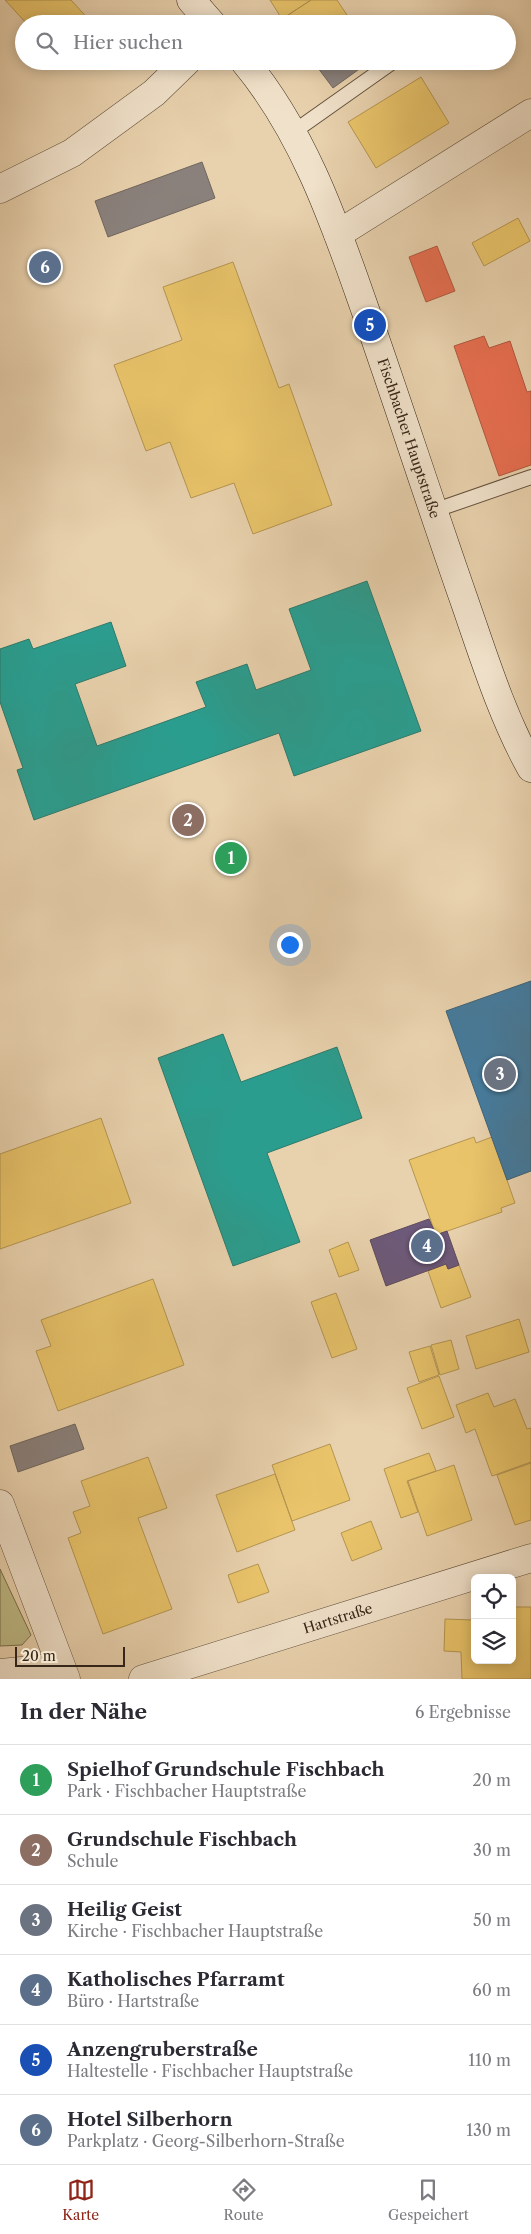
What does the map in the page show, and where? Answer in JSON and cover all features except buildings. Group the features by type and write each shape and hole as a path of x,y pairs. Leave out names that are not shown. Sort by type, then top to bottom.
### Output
{"street":[{"path":"191,0 204,15"},
{"path":"0,189 72,153 154,93 178,70"},
{"name":"Fischbacher Hauptstraße","path":"251,70 273,100 292,133 338,234 496,690 521,750 531,768"},
{"path":"338,234 531,113"},
{"path":"0,1504 64,1673 0,1673"},
{"name":"Hartstraße","path":"143,1679 531,1558"}],"lane":[{"path":"292,133 381,70"},
{"path":"433,511 531,477"}],"shaded area":[{"path":"0,1569 31,1635 22,1645 0,1646"}],"place":[{"name":"Hotel Silberhorn","path":"45,267"},
{"name":"Anzengruberstraße","path":"370,325"},
{"name":"Grundschule Fischbach","path":"188,820"},
{"name":"Spielhof Grundschule Fischbach","path":"231,858"},
{"name":"Heilig Geist","path":"500,1074"},
{"name":"Katholisches Pfarramt","path":"427,1246"}]}
